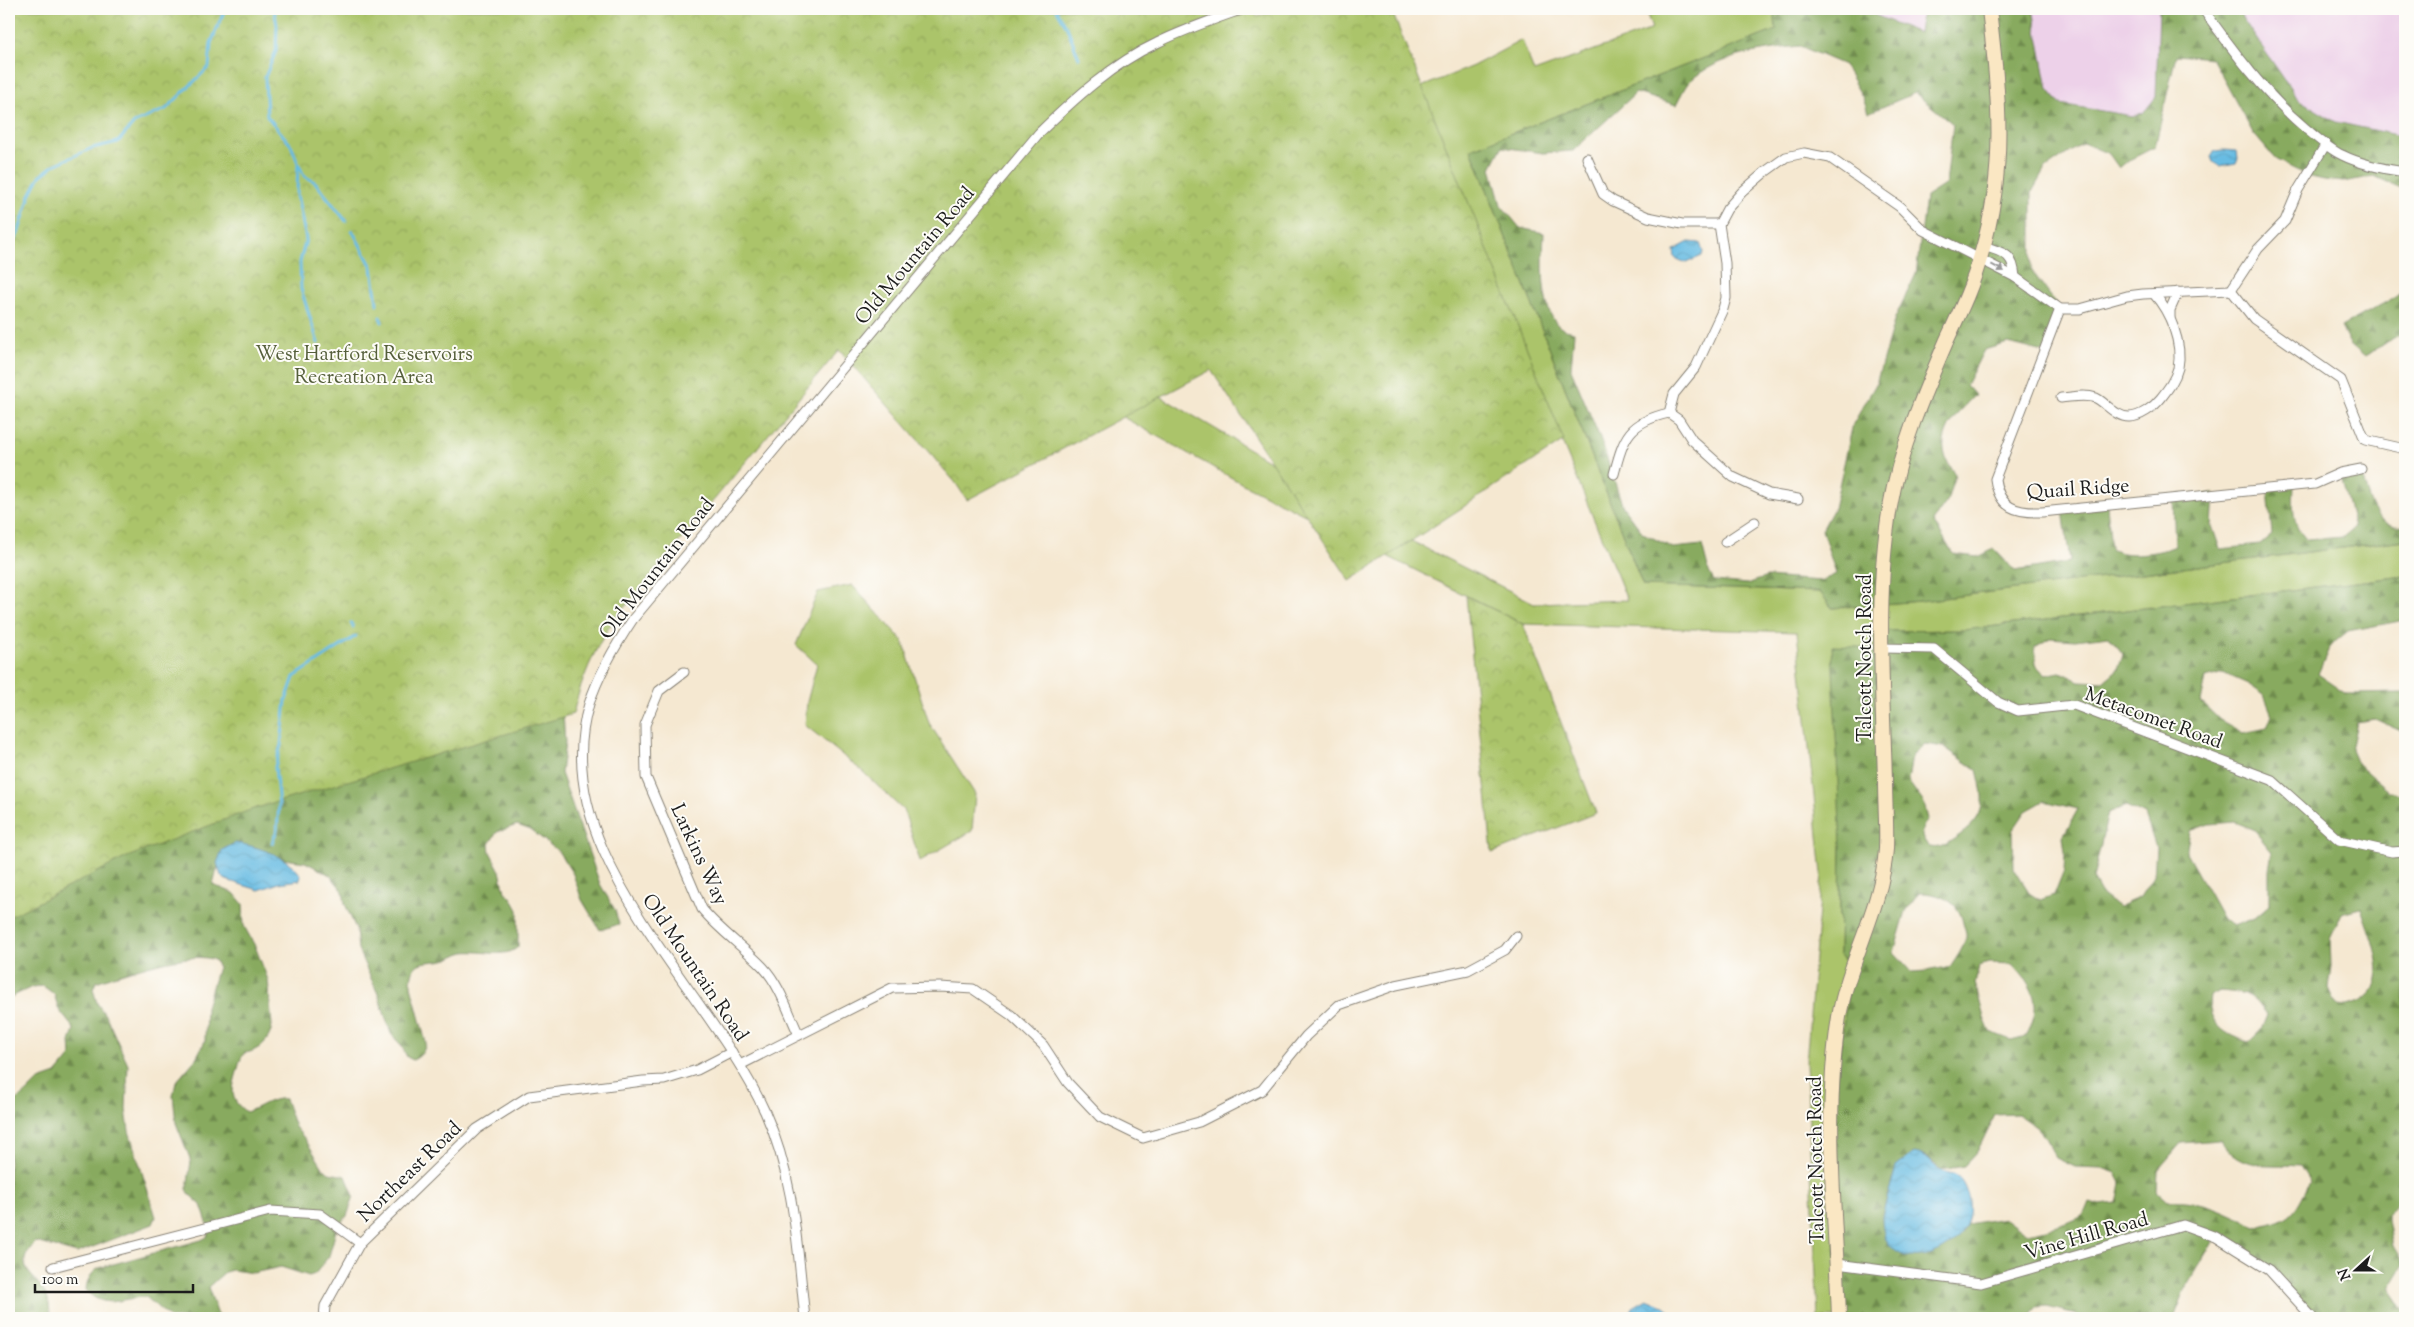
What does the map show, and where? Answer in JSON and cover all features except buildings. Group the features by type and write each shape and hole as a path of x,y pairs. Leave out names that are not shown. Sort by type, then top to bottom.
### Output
{"street":[{"name":"Old Mountain Road","path":"805,1318 797,1229 784,1165 764,1111 732,1052 643,922 601,847 585,796 582,752 589,705 599,677 613,648 633,619 1038,133 1068,104 1105,74 1128,60 1164,40 1243,9"},
{"name":"Talcott Notch Road","path":"1839,1318 1831,1160 1833,1064 1840,1014 1851,967 1876,905 1883,876 1886,842 1883,648 1884,551 1897,473 1906,439 1982,252 1990,221 2000,156 2000,116 1990,9"},
{"path":"2203,9 2254,79 2281,107 2326,144 2341,155 2382,169 2405,172"},
{"path":"2231,290 2258,250 2286,221 2298,190 2326,144"},
{"path":"1670,413 1674,394 1696,367 1723,309 1726,298 1725,263 1719,224 1727,209 1742,192 1765,172 1786,158 1804,153 1830,158 1900,207 1923,230 1982,252 2006,254 2014,264 2015,277"},
{"path":"1587,158 1603,194 1613,201 1648,217 1682,224 1719,224"},
{"path":"1982,252 2060,310 2080,309 2127,296 2231,290"},
{"path":"2231,290 2254,319 2341,380 2365,440 2405,449"},
{"path":"2061,398 2088,396 2097,399 2125,417 2134,417 2156,405 2170,387 2178,368 2177,344 2170,310 2178,292"},
{"path":"2154,294 2170,317"},
{"name":"Quail Ridge","path":"2060,310 1995,479 1997,491 2002,502 2024,512 2042,512 2315,484 2340,473 2362,469"},
{"path":"1614,474 1621,448 1630,430 1653,417 1670,413"},
{"path":"1670,413 1679,420 1692,440 1732,477 1769,494 1798,500"},
{"path":"1725,542 1755,522"},
{"name":"Metacomet Road","path":"1883,648 1934,650 1998,702 2018,710 2074,705 2272,780 2339,840 2392,852 2405,851"},
{"name":"Larkins Way","path":"684,672 659,691 645,725 646,777 702,909 716,926 764,968 776,986 799,1035"},
{"path":"740,1065 892,988 940,987 973,989 1011,1015 1043,1045 1068,1083 1100,1118 1143,1138 1199,1122 1262,1090 1306,1036 1339,1005 1396,985 1468,970 1505,950 1516,936"},
{"name":"Northeast Road","path":"52,1267 270,1211 320,1214 360,1243 477,1129 529,1096 643,1080 664,1080 697,1070 732,1052"},
{"name":"Vine Hill Road","path":"1837,1264 1981,1283 2183,1225 2216,1237 2269,1270 2312,1318"},
{"path":"324,1318 325,1306 360,1243"}],"shaded area":[{"path":"1860,9 1926,9 1921,19 1920,33"},
{"path":"2033,9 2159,9 2156,97 2143,113 2132,116 2060,104 2048,89"},
{"path":"2236,9 2405,9 2405,137 2336,122 2298,99"}],"green space":[{"name":"West Hartford Reservoirs Recreation Area","path":"9,9 1253,9 1257,17 1277,9 1391,9 1564,441 1350,581 1211,370 967,500 955,482 839,350 613,621 589,666 573,714 250,810 127,857 9,917"},
{"path":"1645,9 1774,9 1777,30 1471,149 1643,586 1820,592 1832,608 1920,601 2405,540 2405,576 1964,630 1883,631 1841,848 1839,954 1851,967 1839,1318 1818,1318 1806,1063 1822,874 1797,632 1523,624 1241,483 956,324 951,278 1473,66 1522,40 1534,72 1652,29","holes":["1439,145 1627,600 1534,603 1362,516 1133,380"]},
{"path":"1774,9 1860,9 1919,33 1921,19 1926,9 2033,9 2048,89 2060,104 2132,116 2143,113 2156,97 2159,9 2236,9 2298,99 2336,122 2405,137 2405,193 2403,189 2374,176 2344,182 2307,176 2275,159 2253,133 2212,58 2176,55 2155,147 2129,160 2119,168 2109,154 2083,143 2045,169 2032,192 2032,271 2060,309 2044,352 2008,343 1984,350 1966,385 1975,395 1958,413 1944,441 1944,452 1955,474 1947,501 1933,521 1953,554 1978,557 1994,549 2015,571 2070,562 2063,510 2107,505 2111,549 2117,552 2143,554 2175,546 2173,498 2214,493 2212,526 2220,549 2260,545 2272,535 2268,488 2294,486 2294,515 2298,528 2307,540 2343,537 2354,528 2340,473 2361,470 2373,508 2385,523 2394,526 2405,526 2405,540 1920,601 1832,608 1820,592 1643,586 1471,149 1776,30","holes":["1800,46 1844,65 1863,98 1868,113 1915,93 1953,124 1946,184 1926,197 1916,274 1895,318 1876,384 1853,424 1834,508 1822,530 1836,574 1821,581 1767,577 1747,584 1714,581 1709,572 1702,545 1673,548 1643,533 1623,507 1602,443 1571,369 1574,332 1560,327 1548,309 1544,283 1544,233 1520,228 1501,205 1491,168 1502,147 1543,153 1573,151 1636,93 1676,105 1690,81 1714,65 1742,55"]},
{"path":"2405,285 2405,332 2386,342 2365,357 2350,344 2341,327 2397,296"},
{"path":"2405,576 2405,620 2348,631 2330,646 2318,674 2347,694 2405,693 2405,733 2375,719 2357,722 2351,750 2357,764 2389,791 2405,795 2405,1195 2387,1215 2393,1246 2404,1264 2389,1289 2405,1312 2405,1318 2313,1318 2269,1270 2216,1237 2182,1295 2173,1318 2079,1318 2076,1314 2047,1307 2037,1308 2028,1318 1839,1318 1830,1126 1851,967 1839,954 1841,848 1832,646 1883,648 1883,631 1964,630","holes":["2109,636 2123,654 2118,669 2103,682 2079,681 2060,672 2045,675 2036,665 2035,647 2050,638 2075,640","2223,673 2248,684 2264,695 2272,715 2267,728 2243,733 2220,720 2201,702 2206,678","1925,744 1944,747 1977,770 1982,793 1981,810 1978,817 1965,831 1942,846 1929,847 1922,836 1923,827 1928,819 1924,803 1908,781 1912,756","2044,801 2078,809 2063,836 2065,852 2064,870 2054,895 2040,900 2029,893 2014,869 2013,830 2026,811","2126,806 2145,815 2156,848 2154,875 2140,897 2118,907 2102,895 2093,879 2108,813","2235,822 2253,829 2272,852 2269,871 2269,906 2255,918 2233,926 2223,919 2186,853 2190,831 2209,824","1919,893 1927,893 1947,900 1953,904 1961,915 1966,933 1965,942 1951,966 1912,972 1894,952 1906,911","2361,908 2376,953 2378,968 2376,981 2371,993 2359,1001 2341,1006 2333,1000 2328,989 2331,966 2330,938 2342,913","1990,963 2012,964 2020,972 2034,997 2034,1015 2026,1036 2011,1040 1990,1032 1984,1018 1975,983 1979,966","2220,991 2248,996 2258,1003 2267,1015 2261,1030 2249,1042 2225,1032 2219,1027 2211,1014 2210,996","2017,1114 2036,1127 2044,1136 2056,1158 2075,1167 2102,1168 2116,1173 2121,1183 2117,1203 2100,1205 2090,1202 2085,1213 2077,1219 2054,1227 2025,1233 2005,1218 1967,1224 1962,1233 1882,1216 1896,1168 1924,1155 1942,1170 1964,1166 1977,1152 1995,1115","2219,1140 2238,1157 2256,1164 2300,1166 2310,1182 2300,1202 2291,1214 2286,1218 2257,1227 2214,1207 2191,1202 2167,1201 2157,1192 2158,1170 2181,1143"]},
{"path":"852,585 903,641 929,723 975,794 972,831 920,861 904,811 862,771 805,725 807,702 817,664 796,645 818,592"},
{"path":"1466,596 1523,624 1596,813 1492,853"},
{"path":"590,641 563,713 565,743 561,773 600,884 615,910 619,924 600,930 582,900 573,874 558,851 531,830 517,825 497,832 489,844 490,852 500,871 505,892 511,897 518,910 518,947 507,953 465,952 447,959 425,962 416,966 413,970 411,986 426,1043 422,1053 413,1060 407,1057 401,1045 391,1034 378,994 358,950 356,929 345,904 343,891 330,875 305,862 284,859 235,843 222,850 213,885 234,893 243,904 244,926 255,946 268,980 272,1025 269,1036 259,1048 244,1053 234,1084 234,1098 246,1112 270,1101 285,1099 295,1127 323,1168 329,1173 346,1176 354,1196 347,1216 337,1227 329,1256 315,1274 309,1276 281,1267 253,1273 232,1270 225,1272 208,1287 219,1318 170,1318 146,1297 108,1302 94,1297 86,1291 90,1278 99,1268 201,1240 207,1237 210,1231 201,1205 190,1195 187,1189 191,1161 176,1123 173,1096 176,1082 195,1060 205,1041 206,1007 218,967 216,961 206,958 175,960 139,968 96,982 93,989 97,1003 107,1018 128,1065 126,1109 129,1131 156,1217 153,1224 77,1253 36,1242 25,1258 25,1264 27,1270 47,1297 51,1318 9,1318 9,1105 26,1093 39,1080 56,1074 71,1056 70,1042 74,1029 59,1010 54,994 43,986 32,987 9,998 9,914 65,879"}],"water":[{"path":"2215,151 2237,151 2238,158 2236,163 2219,166 2213,162 2211,157"},
{"path":"1689,242 1700,243 1703,252 1702,256 1686,263 1675,258 1674,250"},
{"path":"235,843 252,846 281,858 296,869 301,876 300,880 279,883 259,890 226,880 221,876 217,863 222,850"},
{"path":"1914,1153 1923,1156 1942,1171 1955,1175 1961,1180 1968,1196 1969,1216 1961,1234 1947,1247 1930,1255 1913,1257 1897,1252 1886,1239 1882,1216 1896,1167"},
{"path":"1647,1299 1664,1306 1678,1318 1628,1318 1633,1307"}],"waterway":[{"path":"13,242 18,234 30,195 40,176 54,165 92,148 118,142 134,123 166,109 209,67 211,43 225,9"},
{"path":"274,9 277,25 276,51 265,77 267,116 291,145 298,163 297,195 306,239 300,262 301,289 318,343"},
{"path":"1056,9 1067,27 1079,58"},
{"path":"299,165 304,176 315,182 346,221"},
{"path":"352,230 372,267 377,304"},
{"path":"380,317 382,322"},
{"path":"351,623 353,627"},
{"path":"272,843 277,830 279,805 275,767 281,745 286,700 294,677 356,636"}]}
